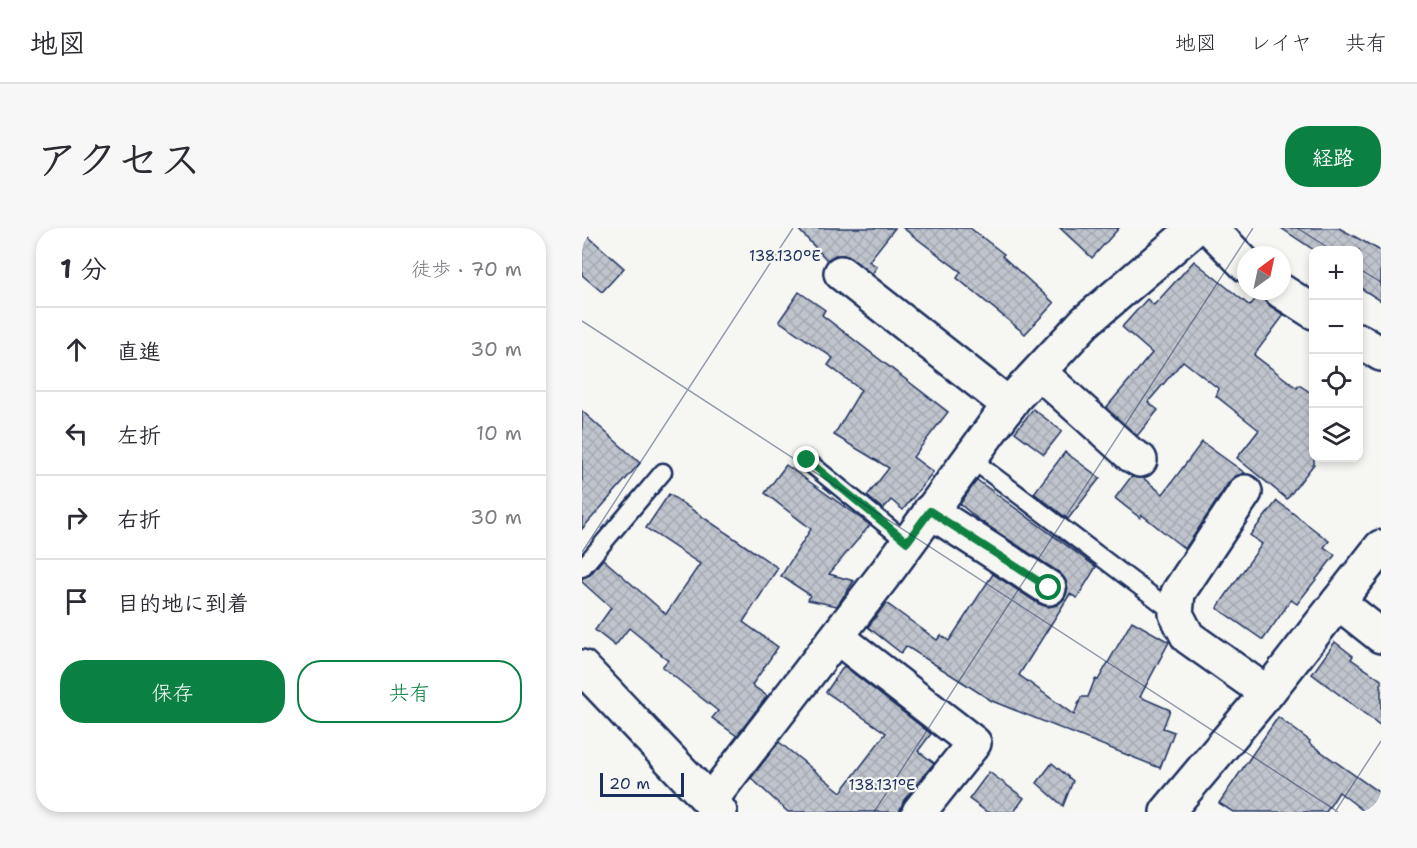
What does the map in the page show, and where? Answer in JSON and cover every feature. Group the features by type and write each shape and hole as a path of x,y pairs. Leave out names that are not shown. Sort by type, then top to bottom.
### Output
{"street":[{"path":"582,667 715,807 837,637 1009,405 1085,322 1196,228"},
{"path":"1210,228 1237,256"},
{"path":"841,273 1009,405"},
{"path":"1291,297 1309,309"},
{"path":"1363,343 1381,354"},
{"path":"1039,372 1131,455 1140,460"},
{"path":"1245,492 1178,593 1176,614 1188,637 1267,693"},
{"path":"930,511 1049,588"},
{"path":"1167,812 1267,693 1381,547"},
{"path":"1338,602 1381,636"},
{"path":"837,637 974,743 919,812"}],"lane":[{"path":"970,458 1176,614"},
{"path":"807,460 907,542"},
{"path":"582,568 663,472"}],"building":[{"path":"797,228 895,228 869,261 877,267 872,274 844,255 835,255 827,260"},
{"path":"903,228 970,228 1004,254 1002,256 1054,303 1025,334 957,278 961,272"},
{"path":"1060,228 1119,228 1092,258"},
{"path":"1281,228 1339,228 1381,251 1381,301 1363,290 1363,246 1309,247"},
{"path":"582,231 624,268 602,292 582,275"},
{"path":"1194,261 1237,296 1237,300 1243,300 1250,306 1255,300 1265,300 1284,315 1254,355 1297,388 1299,385 1309,392 1309,462 1314,462 1314,464 1287,499 1237,458 1259,430 1216,396 1219,389 1183,361 1148,402 1158,410 1137,436 1106,408 1152,353 1122,327 1147,299 1154,305"},
{"path":"799,292 825,310 822,315 948,412 913,457 933,472 903,510 891,500 883,509 867,496 889,468 834,435 861,390 828,365 833,358 779,321"},
{"path":"1033,409 1062,431 1044,454 1015,432"},
{"path":"582,411 640,463 582,529"},
{"path":"1202,442 1245,473 1229,482 1185,549 1142,515 1140,518 1115,498 1131,477 1143,478 1163,494"},
{"path":"1065,452 1100,478 1068,519 1034,493"},
{"path":"786,465 870,525 829,574 854,581 837,606 808,600 810,595 781,576 811,529 765,493"},
{"path":"977,480 1096,567 1077,598 1070,594 1019,675 1074,715 1081,697 1088,697 1095,679 1098,680 1132,621 1169,642 1140,697 1170,710 1163,728 1174,732 1160,768 992,701 906,646 901,653 868,627 886,603 937,640 941,635 949,641 993,574 1039,604 1049,607 1057,605 1064,599 1068,588 1060,573 979,520 960,504"},
{"path":"669,494 778,568 743,622 778,647 752,685 767,696 737,736 712,718 718,711 662,667 668,660 629,628 615,646 595,630 611,608 582,582 582,578 590,575 603,559 666,614 700,564 646,528"},
{"path":"1277,501 1329,541 1324,547 1335,555 1297,604 1291,600 1263,640 1217,608 1262,544 1250,535"},
{"path":"1335,642 1353,656 1351,659 1381,680 1381,726 1312,674"},
{"path":"844,666 931,734 918,751 934,763 904,800 899,812 788,812 751,778 779,742 841,792 886,733 826,692"},
{"path":"1278,717 1310,741 1309,743 1381,794 1381,812 1365,812 1339,792 1326,812 1233,812 1219,803"},
{"path":"1052,763 1073,781 1063,806 1037,783"},
{"path":"989,772 1024,798 1014,812 987,812 969,799"}],"route":[{"path":"807,460 907,542 930,511 1049,588"}]}
